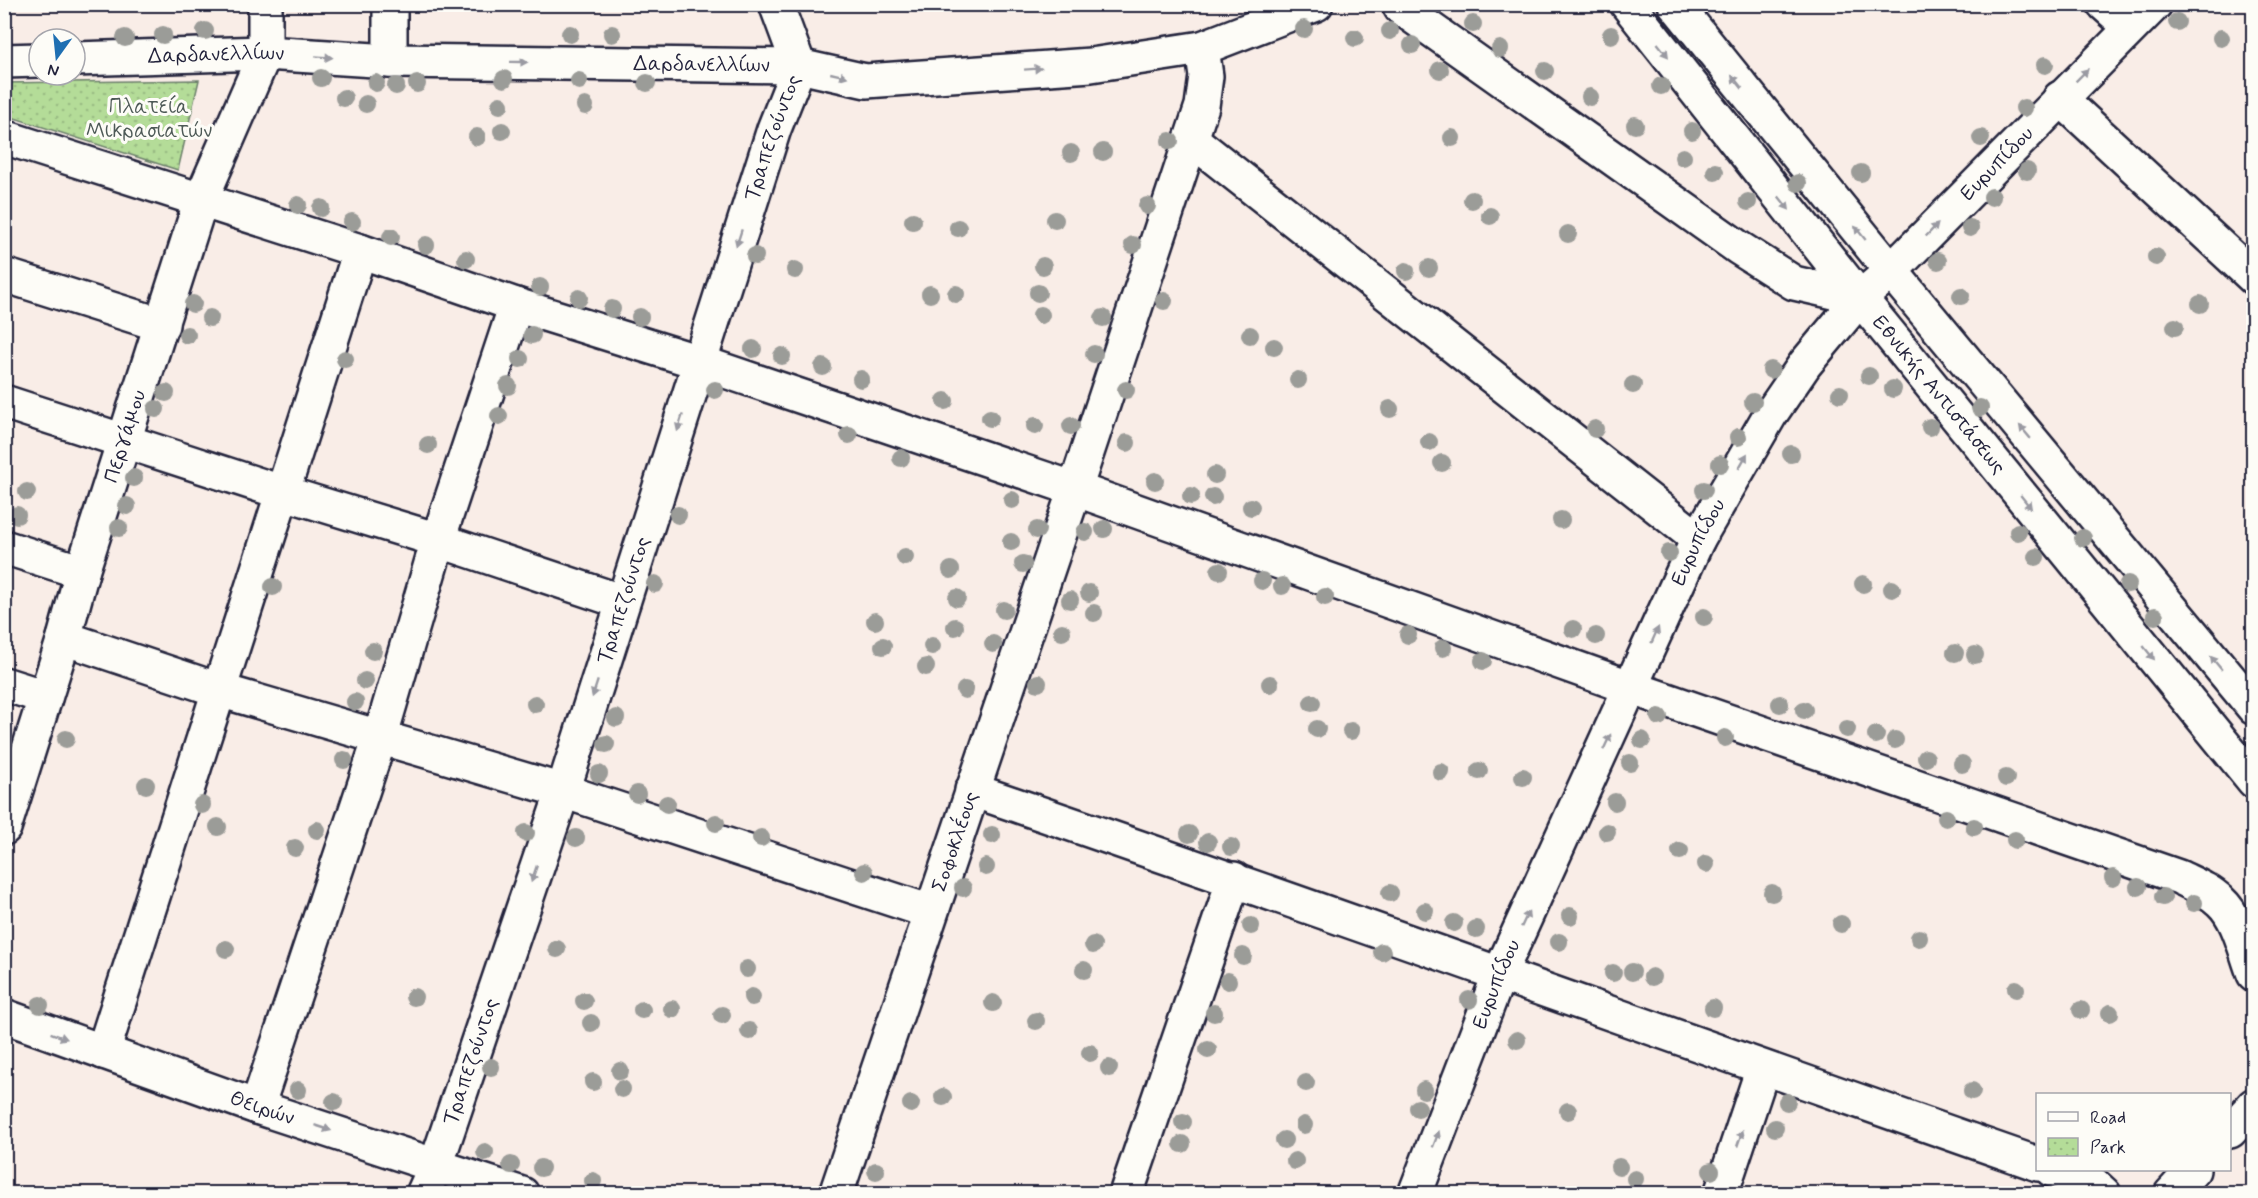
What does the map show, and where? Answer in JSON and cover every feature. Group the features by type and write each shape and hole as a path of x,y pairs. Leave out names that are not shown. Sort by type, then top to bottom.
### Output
{"street":[{"path":"265,4 265,53"},
{"path":"390,4 390,61"},
{"name":"Τραπεζούντος","path":"429,1179 563,791 774,129 799,66 776,4"},
{"name":"Δαρδανελλίων","path":"87,59 265,53 390,61 799,66 866,81 1091,65 1202,48 1316,4"},
{"path":"1399,4 1411,15 1720,234 1794,283 1860,298"},
{"name":"Εθνικής Αντιστάσεως","path":"1627,4 1860,298 2253,781"},
{"name":"Εθνικής Αντιστάσεως","path":"1675,4 1891,271 2253,708"},
{"path":"2104,4 2130,27"},
{"name":"Ευρυπίδου","path":"1415,1194 1500,973 1698,540 1770,415 1805,364 1860,298 1891,271 2155,4"},
{"name":"Σοφοκλέους","path":"836,1194 1202,106 1206,76 1202,48"},
{"name":"Περγάμου","path":"4,828 64,638 82,572 201,200 265,53"},
{"path":"4,61 27,60"},
{"path":"2060,98 2253,278"},
{"path":"4,137 360,251 516,305 699,362 1075,489 1632,688 2179,877 2204,889 2222,902 2234,921 2253,974"},
{"path":"1191,139 1698,540"},
{"path":"103,1052 360,251"},
{"path":"4,275 162,324"},
{"path":"257,1107 380,738 438,540 516,305"},
{"path":"4,402 438,540 623,602"},
{"path":"4,547 82,572"},
{"path":"64,638 219,690 563,791 931,912"},
{"path":"4,684 45,697"},
{"path":"972,790 1234,879 2036,1164"},
{"path":"1126,1194 1234,879"},
{"name":"Θειρών","path":"4,1016 257,1107 429,1179 522,1194"},
{"path":"1721,1194 1763,1068"},
{"path":"2231,1129 2253,1105"},
{"path":"2055,1171 2092,1183 2104,1194"},
{"path":"2171,1194 2192,1171"}],"green space":[{"name":"Πλατεία Μικρασιατών","path":"199,80 178,170 5,115 5,83 27,83 27,87 87,87 87,82"}]}
